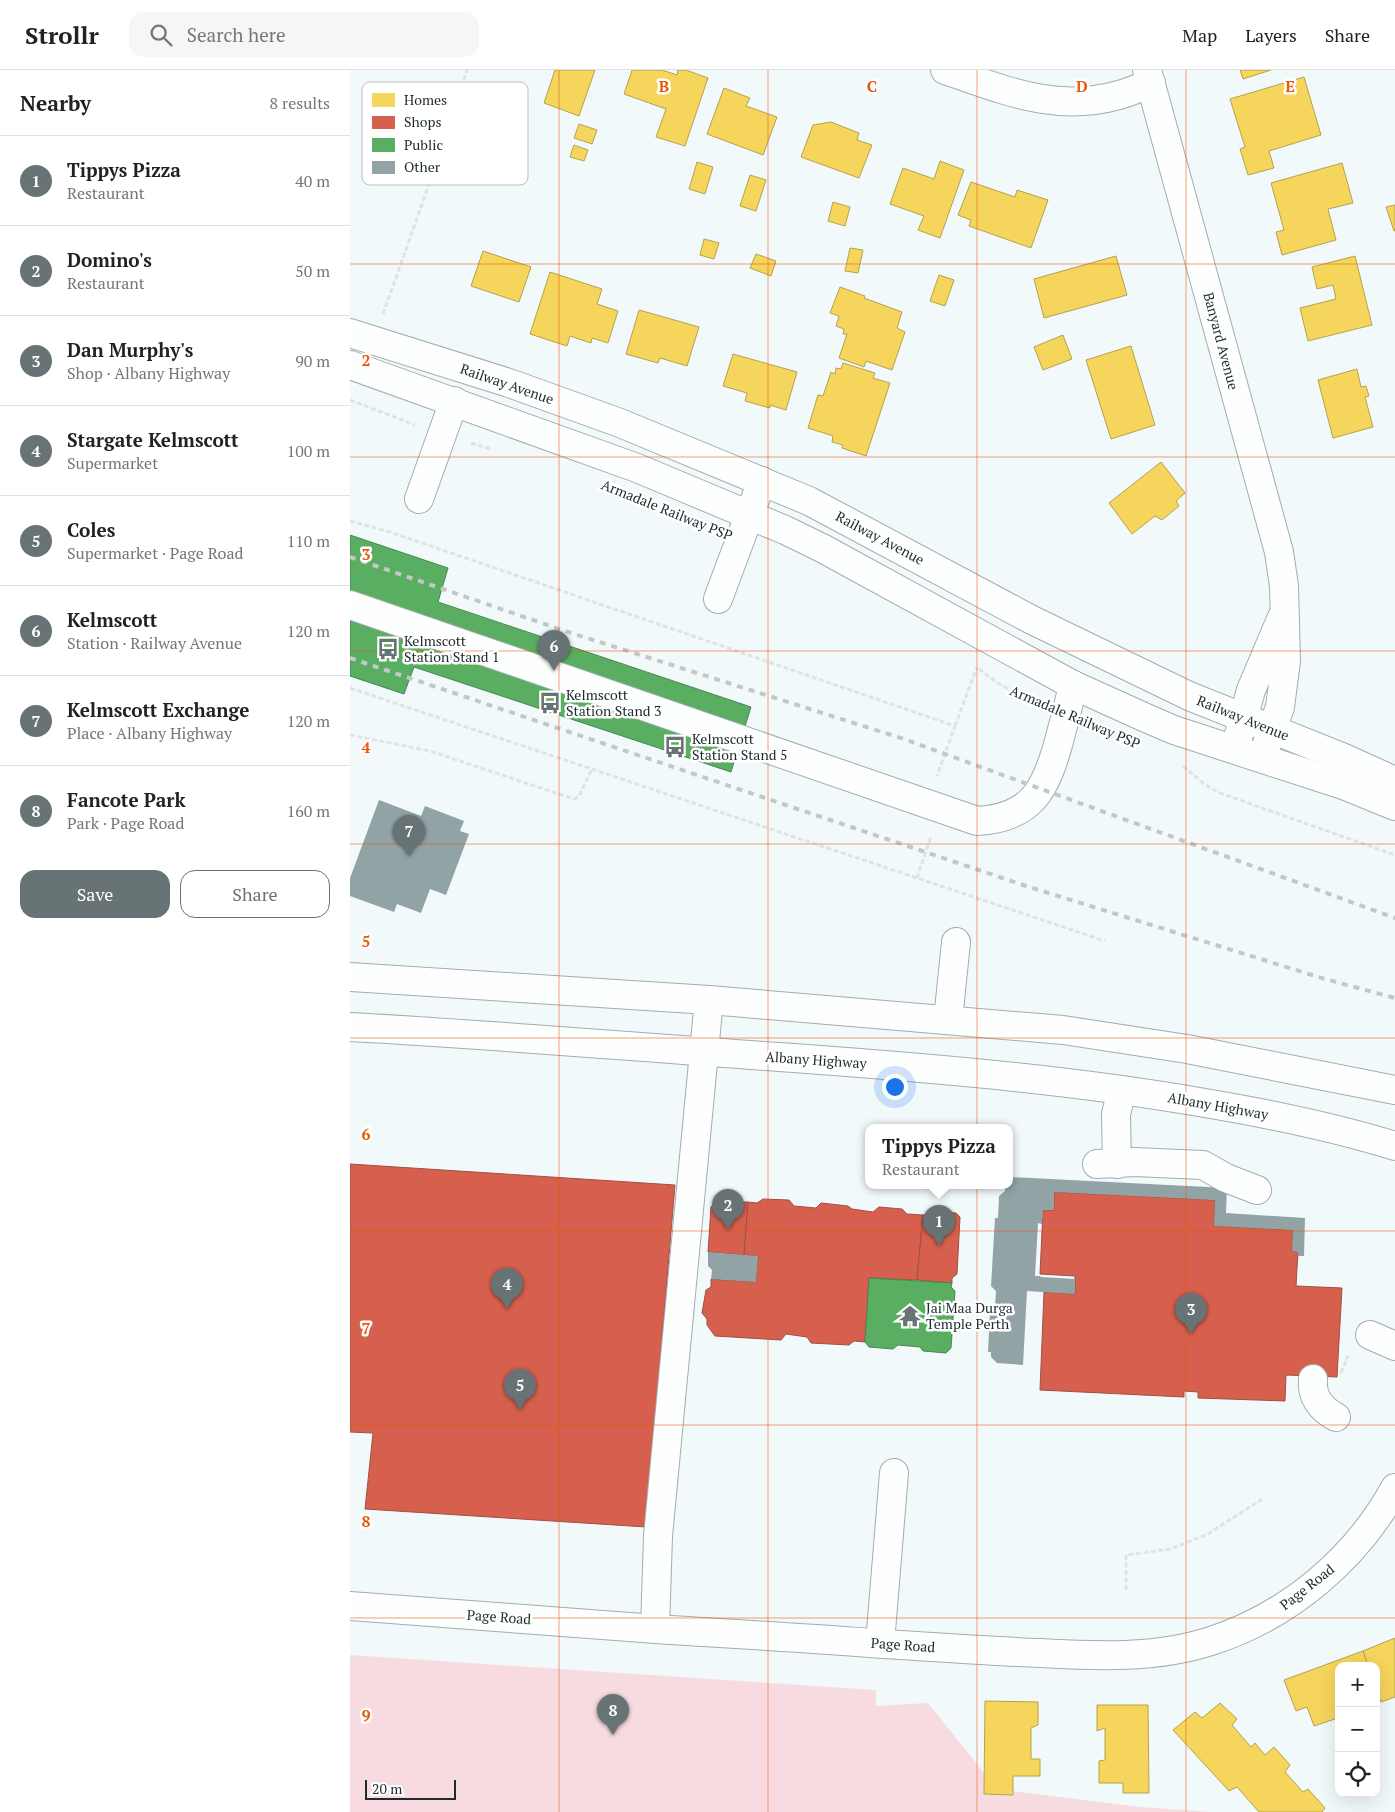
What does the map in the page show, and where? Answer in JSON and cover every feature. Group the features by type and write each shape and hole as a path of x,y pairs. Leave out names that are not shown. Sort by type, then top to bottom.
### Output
{"main road":[{"path":"945,70 1020,96 1057,102 1082,102 1120,95 1149,76"},
{"name":"Banyard Avenue","path":"1149,76 1279,552 1284,586 1286,660 1280,707 1262,758"},
{"name":"Railway Avenue","path":"350,333 518,387 620,423 762,481 838,515 1041,624 1189,696 1344,758 1395,781"},
{"path":"350,365 637,468 785,530 822,548 1073,685 1174,730 1346,786 1395,806"},
{"path":"419,499 454,401"},
{"path":"718,599 751,516 762,481"},
{"path":"350,605 977,821 1005,817 1020,810 1042,789 1051,768 1078,672 1077,662 1071,656 1004,618 965,592 948,575"},
{"name":"Banyard Avenue","path":"1235,749 1261,664 1284,614"},
{"path":"948,1020 956,942"},
{"path":"350,977 709,1000 1063,1030 1187,1049 1395,1090"},
{"path":"655,1629 658,1536 709,1000"},
{"name":"Albany Highway","path":"350,1027 890,1065 1046,1080 1259,1112 1395,1146"},
{"path":"1122,1090 1107,1164 1135,1162 1203,1166 1256,1190"},
{"path":"1370,1335 1395,1346"},
{"path":"1313,1379 1314,1394 1327,1412 1336,1417"},
{"path":"880,1643 894,1473"},
{"name":"Page Road","path":"350,1606 655,1629 979,1650 1094,1655 1165,1651 1210,1642 1259,1621 1306,1591 1347,1553 1374,1521 1395,1488"}],"path":[{"path":"463,82 467,70"},
{"path":"382,318 429,185"},
{"path":"350,400 442,436 493,450"},
{"path":"350,521 390,532 955,726"},
{"name":"Armadale Railway PSP","path":"972,664 998,684 1024,697 1066,712"},
{"path":"937,778 977,668"},
{"path":"350,688 1104,941"},
{"path":"350,735 430,752 574,799 579,796 592,769"},
{"path":"1178,761 1202,783 1217,792 1395,855"},
{"path":"917,878 934,828"},
{"path":"1126,1590 1126,1556 1170,1549 1206,1535 1264,1498"}],"shaded area":[{"path":"350,1655 876,1690 876,1706 928,1703 997,1789 1140,1807 1210,1812 350,1812"}],"building: Homes":[{"path":"555,70 595,70 579,116 544,103"},
{"path":"632,70 662,70 677,75 678,70 686,70 708,78 685,146 656,137 666,109 624,94"},
{"path":"1240,70 1271,70 1243,79"},
{"path":"1304,77 1321,135 1269,151 1274,168 1248,175 1240,149 1245,147 1230,99"},
{"path":"724,88 750,98 746,106 777,117 763,155 707,134"},
{"path":"831,122 859,133 857,140 872,145 859,178 801,157 813,125"},
{"path":"579,124 597,130 592,144 574,138"},
{"path":"574,145 588,150 584,161 570,157"},
{"path":"940,161 964,170 940,238 918,230 924,216 890,204 903,168 934,179"},
{"path":"697,162 713,167 705,194 689,189"},
{"path":"1342,163 1353,203 1328,209 1336,240 1282,255 1276,232 1284,230 1271,183"},
{"path":"750,175 766,180 756,211 740,206"},
{"path":"971,182 1015,197 1017,190 1048,200 1031,248 969,226 971,220 958,215"},
{"path":"833,202 850,207 845,226 828,221"},
{"path":"1395,205 1395,231 1394,231 1386,207"},
{"path":"704,239 719,243 714,259 700,255"},
{"path":"850,248 863,250 858,273 845,271"},
{"path":"483,251 531,267 519,302 471,286"},
{"path":"756,254 776,261 771,276 750,268"},
{"path":"1116,256 1127,295 1044,318 1034,279"},
{"path":"1355,256 1372,325 1308,341 1300,308 1336,299 1333,285 1317,289 1312,267"},
{"path":"550,272 602,289 597,304 618,311 608,343 592,338 591,343 570,336 567,346 530,334"},
{"path":"939,275 954,280 945,306 930,301"},
{"path":"840,287 902,312 897,328 905,332 892,370 866,361 864,367 839,358 847,334 843,334 844,329 836,326 839,316 830,313"},
{"path":"639,310 699,327 687,366 660,358 658,363 626,354"},
{"path":"1063,335 1072,359 1043,370 1034,347"},
{"path":"1131,346 1155,425 1111,439 1086,360"},
{"path":"733,354 797,372 786,410 745,401 747,393 723,386"},
{"path":"843,363 875,373 873,378 890,383 866,456 842,448 843,445 832,442 833,436 808,428 818,395 823,396 831,372 835,374 836,368 841,369"},
{"path":"1357,369 1361,387 1366,386 1369,396 1365,397 1373,427 1333,438 1318,380"},
{"path":"1161,462 1185,493 1176,501 1179,506 1162,520 1155,516 1132,534 1109,503"},
{"path":"1395,1638 1395,1697 1381,1702 1380,1662 1367,1662 1363,1651"},
{"path":"1363,1651 1367,1662 1335,1662 1335,1719 1314,1726 1307,1707 1296,1711 1284,1680"},
{"path":"985,1701 1038,1702 1038,1725 1031,1728 1031,1759 1040,1759 1040,1776 1013,1776 1013,1795 984,1794"},
{"path":"1220,1703 1237,1719 1232,1725 1251,1747 1255,1743 1265,1755 1274,1747 1290,1765 1285,1772 1303,1792 1308,1789 1325,1808 1322,1812 1259,1812 1237,1787 1229,1791 1173,1730 1195,1712 1202,1718"},
{"path":"1097,1705 1148,1705 1149,1793 1123,1793 1123,1783 1099,1783 1099,1761 1105,1760 1105,1728 1097,1731"}],"building: Shops":[{"path":"350,1164 675,1185 646,1527 365,1509 373,1433 350,1432"},
{"path":"1054,1192 1215,1200 1214,1226 1293,1230 1292,1251 1298,1252 1296,1286 1342,1288 1337,1377 1286,1375 1285,1401 1198,1398 1198,1392 1184,1391 1184,1397 1040,1390 1044,1292 1075,1294 1075,1276 1040,1274 1043,1210 1054,1210"},
{"path":"723,1197 732,1197 737,1202 748,1202 744,1255 708,1252 711,1207"},
{"path":"763,1199 789,1200 794,1206 816,1208 821,1203 848,1206 852,1209 873,1212 879,1207 902,1209 907,1214 923,1215 917,1280 869,1278 865,1342 854,1341 849,1345 811,1343 807,1337 786,1334 781,1340 715,1336 707,1325 707,1319 702,1313 706,1290 711,1287 711,1279 756,1282 758,1256 744,1255 748,1202 757,1203"},
{"path":"933,1211 956,1213 960,1217 957,1274 952,1278 952,1283 917,1280 923,1215 928,1215"}],"building: Public":[{"path":"350,535 448,568 438,602 751,707 731,772 414,667 404,694 350,676"},
{"name":"Jai Maa Durga Temple Perth","path":"869,1278 952,1283 951,1287 955,1291 951,1348 946,1353 923,1351 920,1347 898,1345 893,1349 869,1347 865,1342"}],"building: Other":[{"path":"379,800 421,816 425,806 464,821 460,831 469,834 446,895 430,889 421,913 397,904 394,912 350,896 350,878"},
{"path":"1013,1177 1227,1188 1226,1213 1305,1218 1304,1256 1298,1256 1298,1252 1292,1251 1293,1230 1214,1226 1215,1200 1054,1192 1054,1210 1043,1210 1042,1224 1038,1223 1035,1276 1075,1279 1075,1294 1027,1291 1023,1365 997,1363 991,1357 991,1352 988,1352 990,1311 995,1307 996,1291 991,1286 995,1218 998,1218 999,1196 1005,1189 1013,1189"},
{"path":"708,1252 758,1256 756,1282 711,1279 712,1270 708,1266"}],"railway":[{"path":"350,557 562,630 904,739 1395,918"},
{"path":"350,658 1026,886 1325,979 1395,998"}],"place":[{"name":"Kelmscott Station Stand 1","path":"388,649"},
{"name":"Kelmscott","path":"554,671"},
{"name":"Kelmscott Station Stand 3","path":"550,703"},
{"name":"Kelmscott Station Stand 5","path":"675,747"},
{"name":"Kelmscott Exchange","path":"409,856"},
{"name":"Domino's","path":"728,1230"},
{"name":"Tippys Pizza","path":"939,1246"},
{"name":"Stargate Kelmscott","path":"507,1309"},
{"name":"Jai Maa Durga Temple Perth","path":"910,1316"},
{"name":"Dan Murphy's","path":"1191,1334"},
{"name":"Coles","path":"520,1410"},
{"name":"Fancote Park","path":"613,1735"}]}
